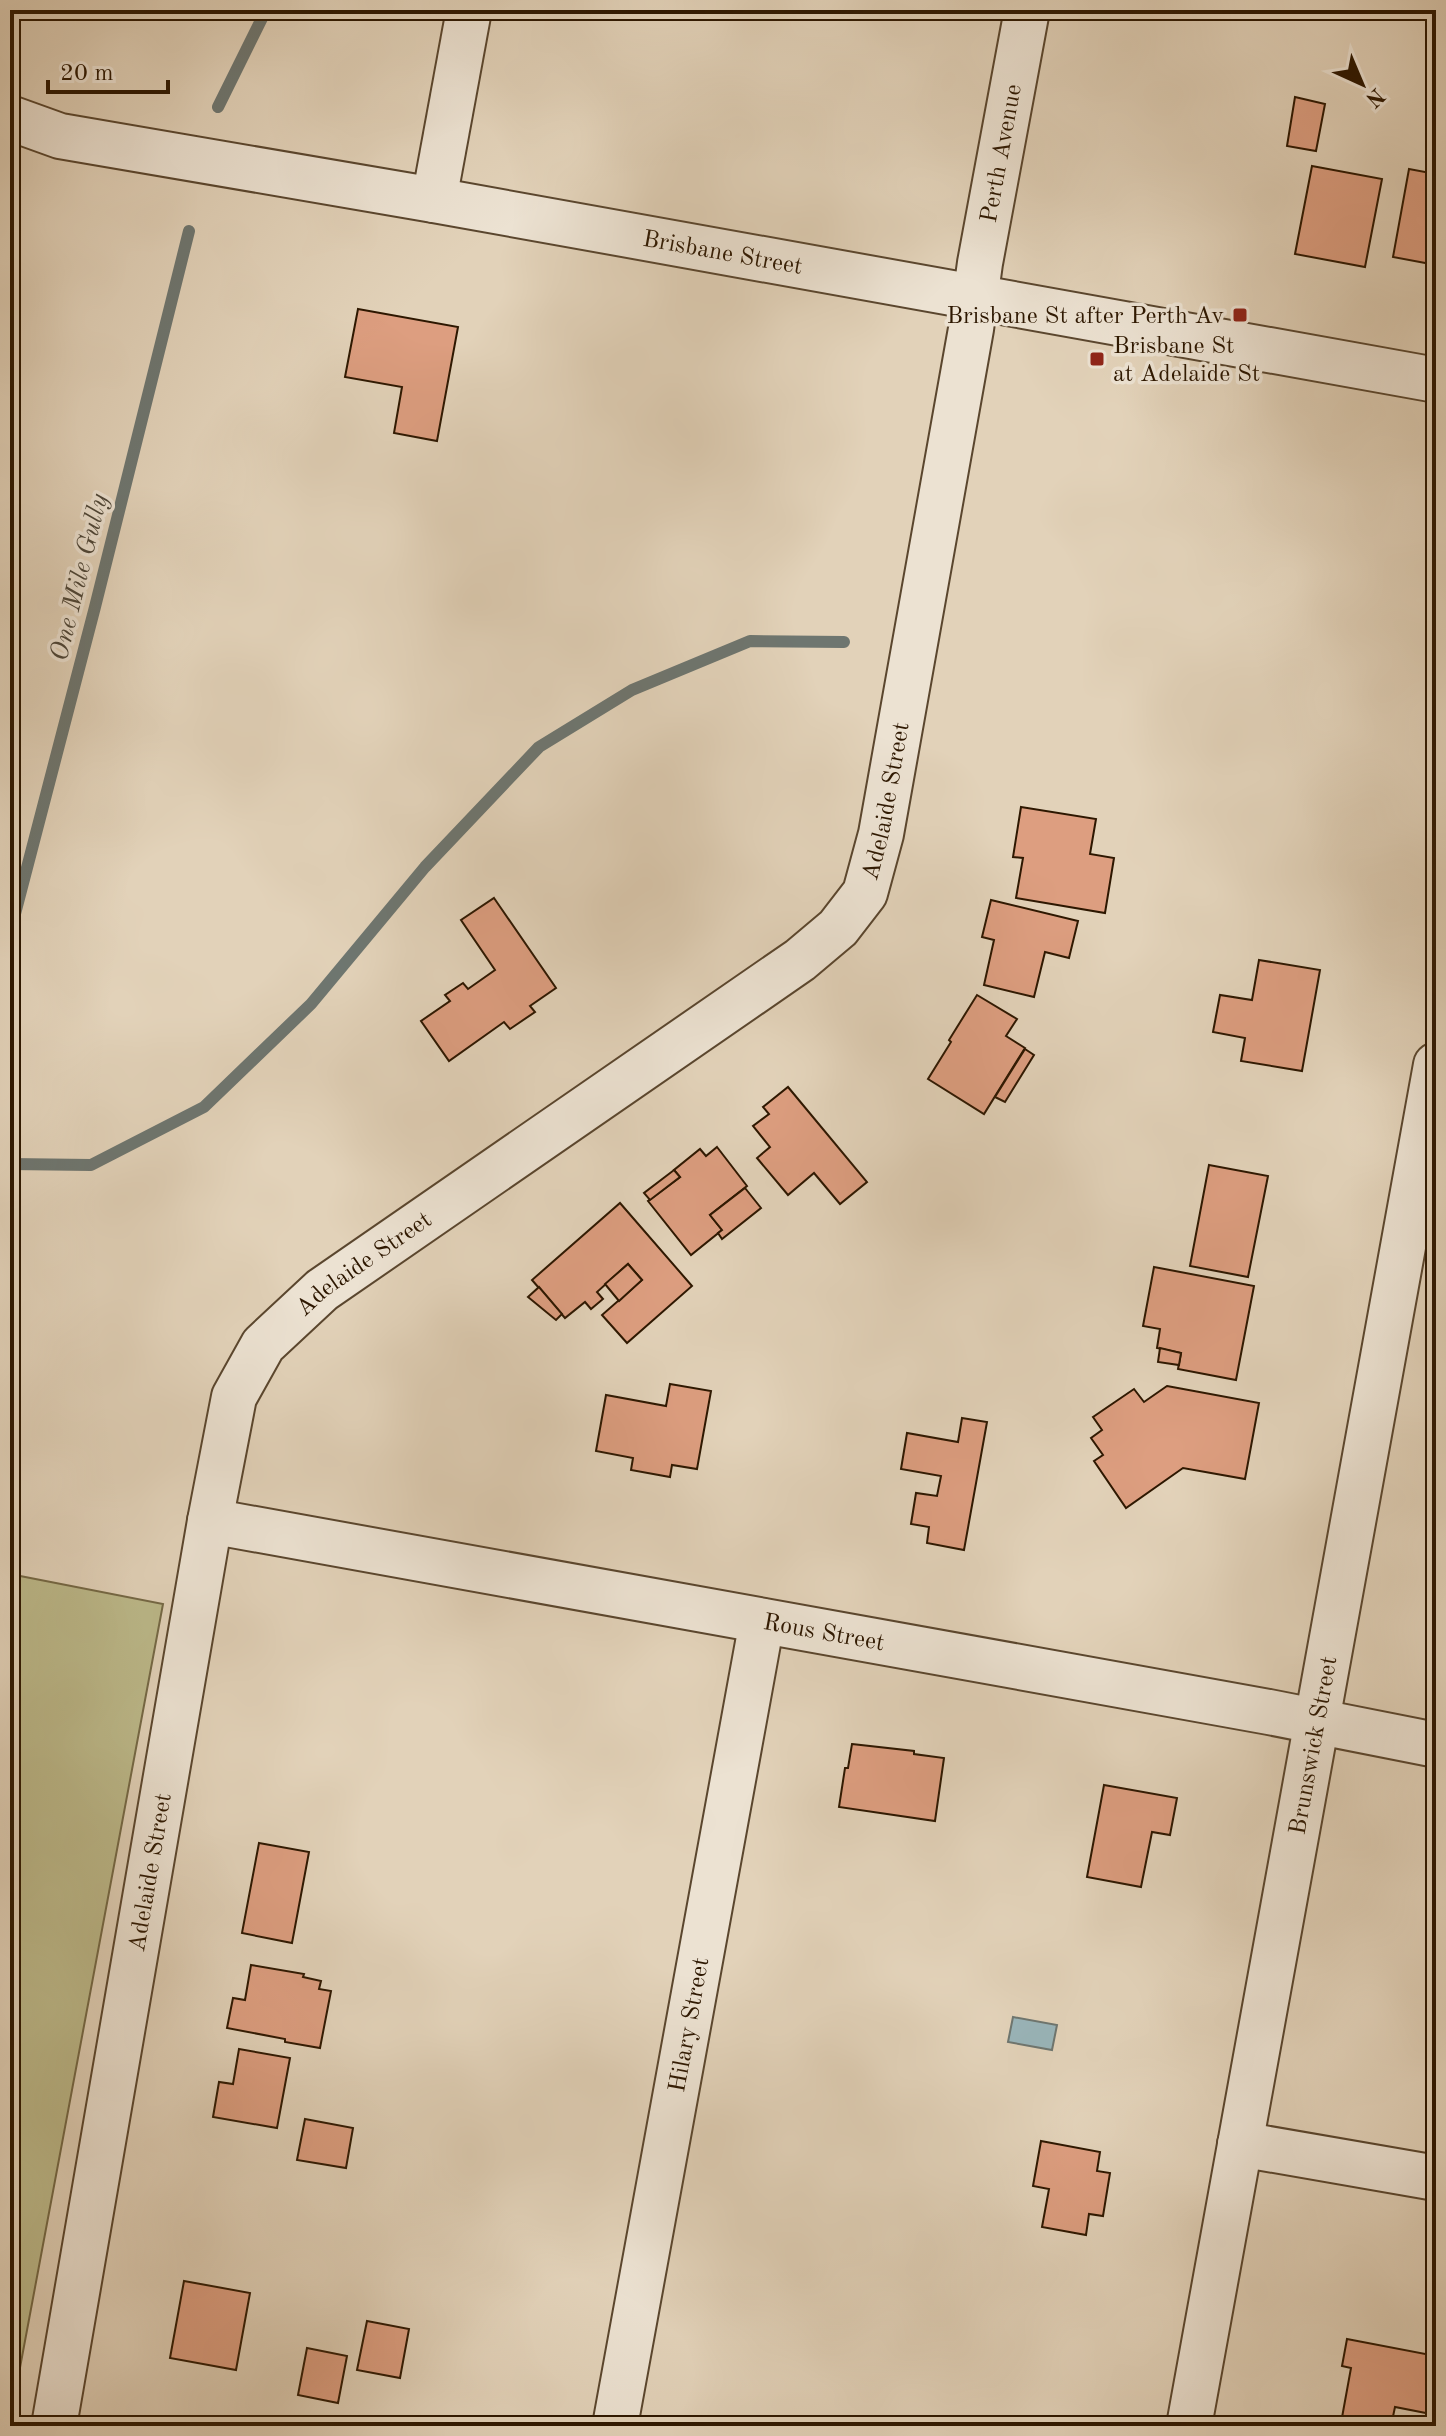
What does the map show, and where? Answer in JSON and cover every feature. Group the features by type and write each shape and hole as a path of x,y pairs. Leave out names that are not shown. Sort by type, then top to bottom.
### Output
{"street":[{"path":"434,200 469,10"},
{"name":"Perth Avenue","path":"976,296 1027,10"},
{"name":"Brisbane Street","path":"10,118 60,136 1436,380"},
{"name":"Adelaide Street","path":"54,2426 234,1397 263,1345 322,1290 800,960 838,928 865,893 881,834 976,296"},
{"name":"Brunswick Street","path":"1189,2426 1436,1069"},
{"name":"Rous Street","path":"210,1521 1436,1745"},
{"name":"Hilary Street","path":"615,2426 762,1621"},
{"path":"1240,2144 1436,2178"}],"shaded area":[{"path":"10,1574 163,1604 10,2421"}],"water":[{"path":"1013,2017 1057,2025 1052,2050 1008,2042"}],"building":[{"path":"1295,97 1325,104 1316,151 1287,146"},
{"path":"1312,166 1382,179 1365,267 1295,254"},
{"path":"1409,169 1436,174 1436,265 1393,257"},
{"path":"358,309 458,327 437,441 394,433 402,387 345,377"},
{"path":"1021,807 1096,819 1090,854 1114,858 1105,913 1016,898 1023,858 1013,857"},
{"path":"494,898 556,988 530,1006 535,1012 510,1029 504,1022 449,1061 421,1021 450,1001 445,995 463,983 468,989 495,970 461,920"},
{"path":"991,900 1078,921 1069,958 1045,952 1034,997 984,985 994,940 982,937"},
{"path":"1259,960 1320,970 1302,1071 1241,1061 1245,1038 1213,1032 1220,995 1252,1000"},
{"path":"977,995 1017,1019 1006,1036 1025,1048 984,1114 928,1079"},
{"path":"1025,1049 1034,1055 1005,1102 995,1097"},
{"path":"788,1087 867,1182 840,1204 814,1173 788,1195 757,1158 770,1147 753,1126 769,1114 763,1107"},
{"path":"717,1147 747,1186 710,1215 722,1230 691,1255 648,1201 680,1177 674,1170 700,1149 706,1156"},
{"path":"1209,1165 1268,1176 1248,1277 1190,1266"},
{"path":"674,1170 680,1177 650,1200 644,1193"},
{"path":"745,1188 761,1208 722,1239 718,1233 722,1230 710,1215"},
{"path":"620,1203 692,1286 627,1343 602,1315 642,1280 628,1264 597,1292 603,1299 591,1309 585,1302 565,1318 532,1280"},
{"path":"628,1264 642,1280 619,1301 605,1284"},
{"path":"1154,1267 1254,1286 1236,1380 1178,1369 1181,1353 1157,1348 1160,1329 1143,1326"},
{"path":"539,1287 562,1314 556,1320 528,1297"},
{"path":"1160,1348 1181,1353 1179,1365 1158,1362"},
{"path":"670,1384 711,1391 697,1469 672,1465 670,1477 631,1470 633,1458 596,1451 606,1395 666,1406"},
{"path":"1167,1386 1259,1403 1245,1479 1183,1468 1126,1508 1094,1461 1103,1455 1091,1438 1102,1430 1093,1417 1134,1389 1144,1402"},
{"path":"962,1418 987,1422 964,1550 927,1543 929,1527 911,1524 916,1493 937,1496 941,1476 901,1469 907,1433 958,1442"},
{"path":"852,1744 914,1751 914,1754 944,1758 935,1821 839,1807"},
{"path":"1104,1785 1177,1798 1170,1835 1152,1832 1141,1887 1087,1877"},
{"path":"259,1843 309,1852 292,1943 242,1933"},
{"path":"251,1965 304,1974 303,1977 321,1981 319,1989 331,1991 320,2048 227,2028 233,1998 245,2000"},
{"path":"239,2049 290,2058 277,2128 213,2117 219,2082 233,2084"},
{"path":"305,2119 353,2128 346,2168 297,2160"},
{"path":"1041,2141 1100,2152 1097,2171 1110,2173 1103,2216 1089,2214 1086,2235 1042,2227 1049,2189 1033,2186"},
{"path":"184,2281 250,2293 236,2370 170,2358"},
{"path":"367,2321 409,2329 400,2378 357,2370"},
{"path":"1347,2339 1436,2356 1436,2415 1395,2407 1391,2426 1341,2423 1351,2368 1342,2366"},
{"path":"307,2348 347,2356 338,2403 298,2395"}],"waterway":[{"name":"One Mile Gully","path":"218,107 266,10"},
{"name":"One Mile Gully","path":"10,933 189,231"},
{"path":"10,1164 91,1165 204,1107 311,1004 425,867 539,747 632,690 750,641 844,642"}],"place":[{"name":"Brisbane St after Perth Av","path":"1240,315"},
{"name":"Brisbane St at Adelaide St","path":"1097,359"}]}
